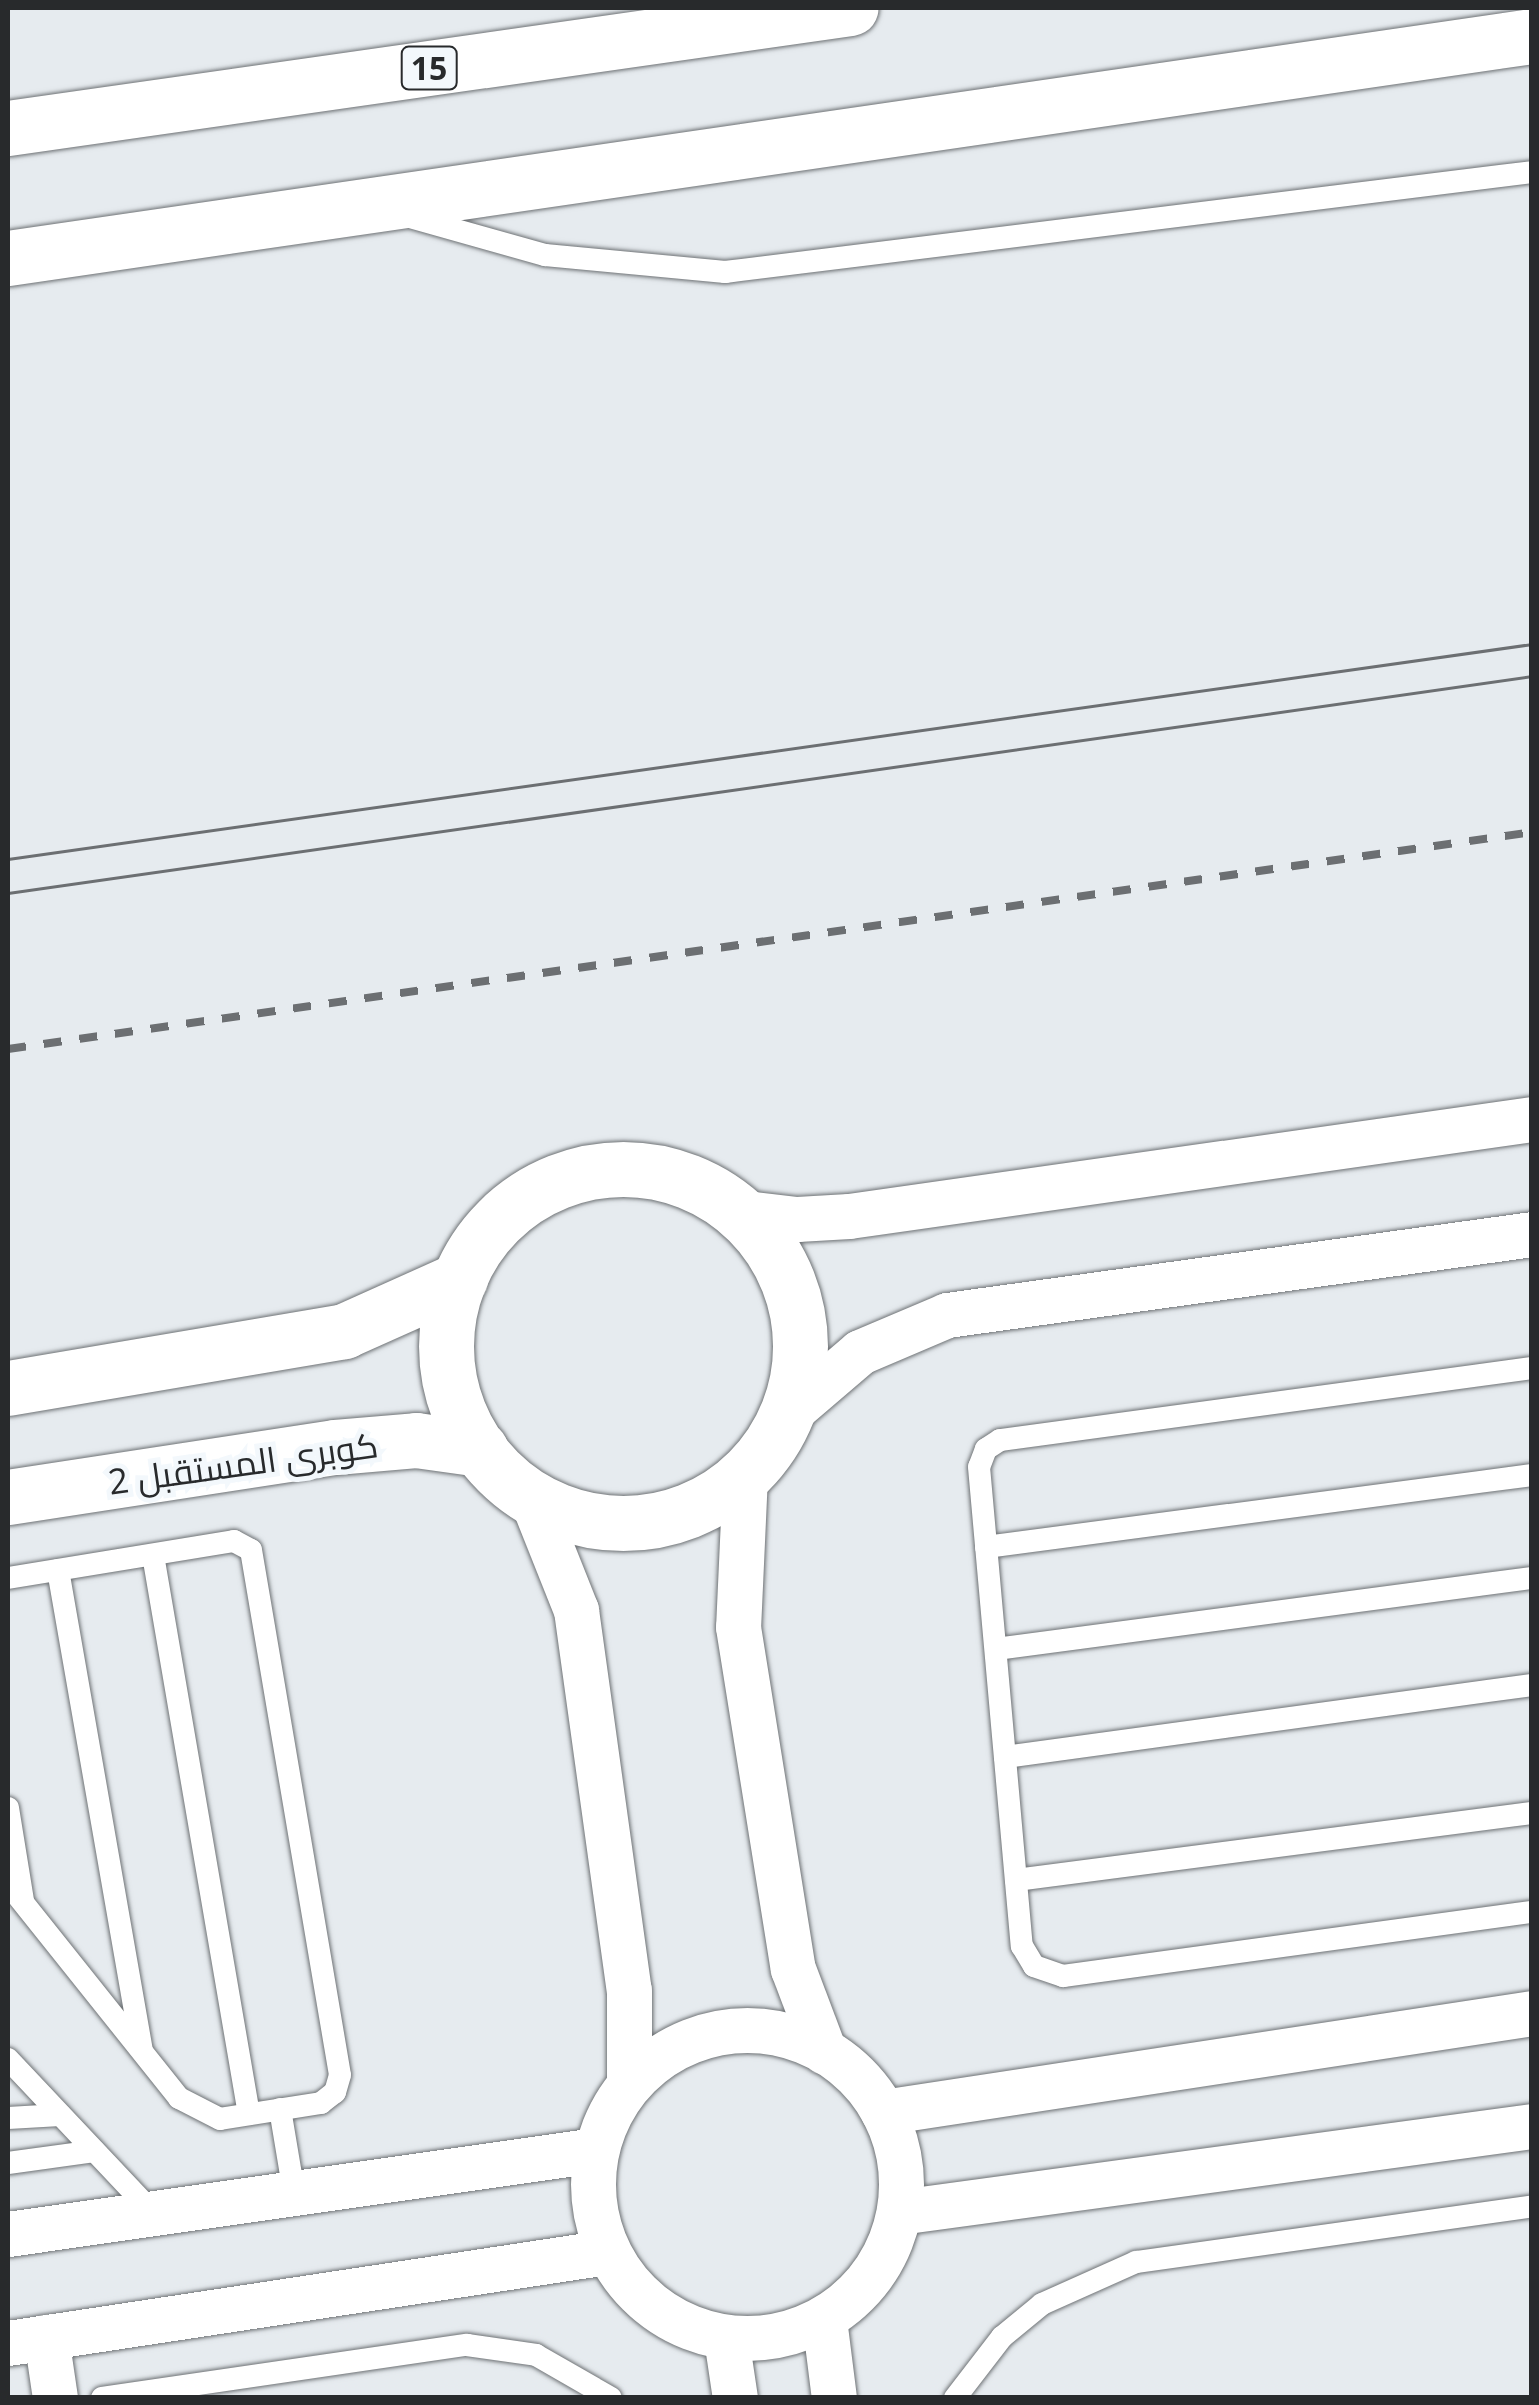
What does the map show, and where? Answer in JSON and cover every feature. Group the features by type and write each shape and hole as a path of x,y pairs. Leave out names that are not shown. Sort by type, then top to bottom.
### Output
{"main road":[{"name":"15","path":"8,128 850,8"},
{"path":"8,258 1532,36"},
{"path":"613,1169 672,1175 737,1212 768,1242 795,1295 802,1354 790,1412 745,1475 713,1500 658,1521 599,1523 531,1497 480,1449 462,1425 446,1370 448,1312 468,1257 505,1213 554,1182 613,1169"},
{"path":"8,1388 344,1331 460,1279"},
{"name":"كوبرى المستقبل 2","path":"8,1498 335,1447 416,1440 480,1449"}],"street":[{"path":"737,1212 797,1220 848,1216 1532,1119"},
{"path":"790,1412 860,1352 947,1316 1532,1234"},
{"path":"745,1475 738,1628 793,1969 824,2050"},
{"path":"531,1497 576,1610 629,1990 629,2084"},
{"path":"883,2112 1532,2013"},
{"path":"742,2031 784,2036 824,2050 847,2067 883,2112 896,2144 899,2212 885,2254 858,2291 824,2319 776,2336 726,2338 677,2322 650,2303 607,2252 592,2202 595,2150 629,2084 662,2056 700,2038 742,2031"},
{"path":"899,2212 1532,2126"},
{"path":"8,2234 595,2150"},
{"path":"55,2398 27,2340 607,2252"},
{"path":"824,2319 834,2398"},
{"path":"726,2338 735,2398"}],"lane":[{"path":"372,205 545,255 725,272 1532,172"},
{"path":"1532,1368 1000,1440 986,1449 979,1467 1026,1957 1048,1974 1062,1976 1532,1912"},
{"path":"986,1546 1532,1475"},
{"path":"8,1578 234,1541 254,1556 340,2075 322,2104 220,2118 179,2098 15,1892 8,1808"},
{"path":"153,1555 249,2114"},
{"path":"58,1570 142,2053"},
{"path":"996,1649 1532,1578"},
{"path":"1005,1758 1532,1685"},
{"path":"1016,1880 1532,1813"},
{"path":"8,2059 153,2213"},
{"path":"280,2110 294,2193"},
{"path":"8,2118 60,2115"},
{"path":"8,2163 94,2151"},
{"path":"955,2398 1002,2337 1042,2304 1136,2262 1532,2206"},
{"path":"102,2398 466,2345 536,2355 611,2398"}],"tram line":[{"path":"8,859 1532,644"},
{"path":"8,893 1532,676"}],"railway":[{"path":"8,1049 1532,832"}]}
